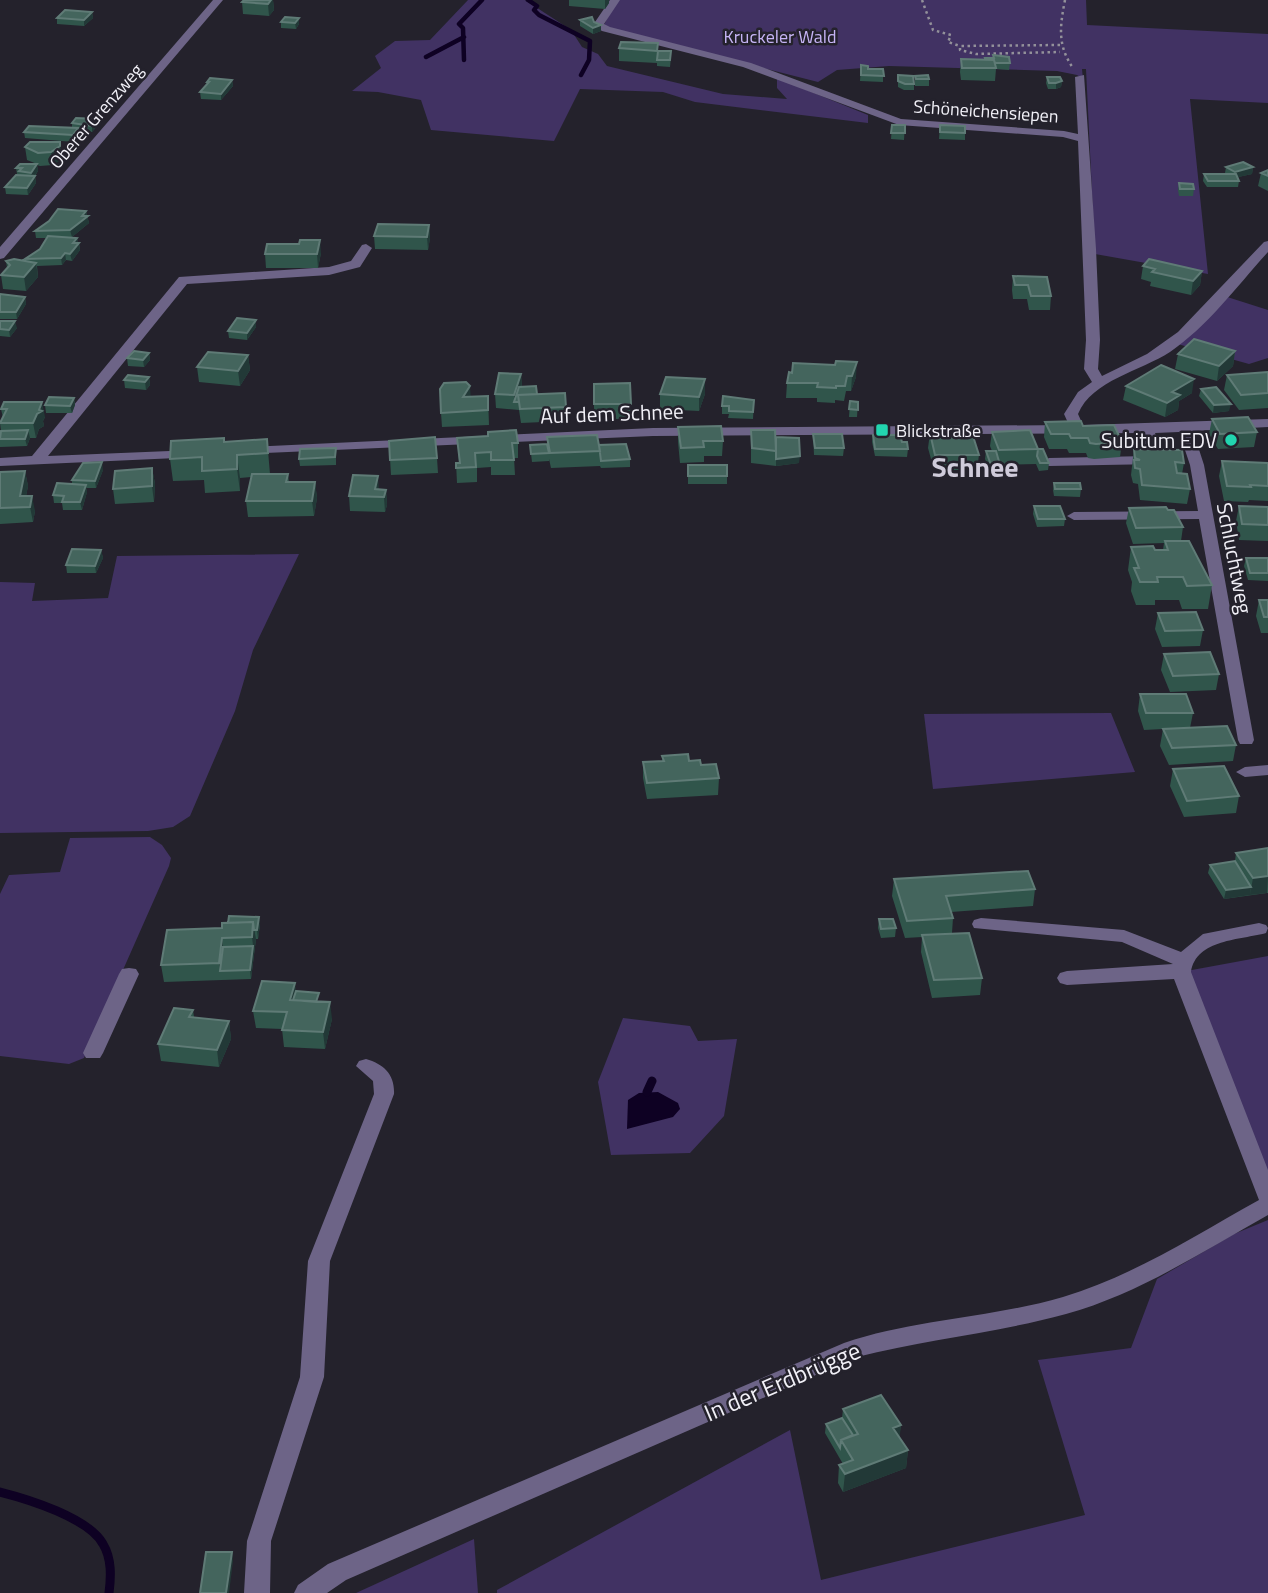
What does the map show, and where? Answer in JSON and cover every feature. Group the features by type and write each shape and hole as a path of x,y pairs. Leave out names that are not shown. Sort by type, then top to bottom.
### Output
{"street":[{"name":"Oberer Grenzweg","path":"0,255 219,0"},
{"name":"Schöneichensiepen","path":"615,0 598,25 747,65 899,122 1064,134 1082,139"},
{"name":"Schöneichensiepen","path":"1080,77 1090,249 1093,340 1091,369 1100,383"},
{"path":"1078,429 1071,414 1073,405 1100,383 1174,343 1268,245"},
{"path":"36,461 183,280 329,271 356,264 366,248"},
{"name":"Auf dem Schnee","path":"231,452 653,432 1147,429 1268,423"},
{"name":"Schluchtweg","path":"1185,428 1197,465 1246,740"},
{"path":"1049,462 1158,460 1147,429"},
{"path":"0,462 204,453"},
{"path":"1074,516 1205,515"},
{"path":"1245,772 1268,770"},
{"path":"981,924 1124,936 1182,967 1268,1197"},
{"path":"1067,978 1182,967 1210,938 1259,929"},
{"path":"93,1053 129,974"},
{"path":"257,1593 259,1541 312,1377 319,1261 384,1094 386,1082 380,1073 366,1066"},
{"name":"In der Erdbrügge","path":"307,1593 337,1572 852,1349 912,1334 998,1321 1068,1305 1139,1278 1268,1205"}],"path":[{"path":"922,0 933,30 951,35 948,42 960,46 1060,46"},
{"path":"1065,0 1058,36 1060,52 1080,77"},
{"path":"960,46 960,50 976,54 1060,52"}],"green space":[{"path":"468,0 525,0 571,30 582,47 598,54 607,66 723,94 787,99 777,88 777,78 868,115 868,123 695,102 663,92 580,89 554,141 431,130 421,100 378,92 352,91 381,68 375,56 395,41 430,40"},
{"name":"Kruckeler Wald","path":"616,0 1086,0 1087,25 1268,34 1268,103 1190,99 1208,274 1095,254 1086,69 1082,69 1083,79 1057,71 889,66 837,70 818,82 620,32 604,25"},
{"path":"1221,295 1268,310 1268,358 1249,364 1174,343"},
{"path":"299,554 253,650 235,711 190,816 173,827 148,831 0,833 0,582 35,583 32,601 108,598 117,556"},
{"path":"1111,713 1135,772 933,789 924,714"},
{"path":"150,837 162,845 171,858 169,866 84,1058 69,1064 0,1056 0,894 9,875 60,872 70,838"},
{"path":"1268,956 1268,1197 1181,972"},
{"path":"623,1018 690,1026 698,1041 737,1039 724,1116 690,1153 611,1155 598,1082"},
{"path":"1268,1220 1268,1593 497,1593 497,1590 790,1430 821,1580 1085,1515 1038,1360 1131,1348 1157,1279 1234,1234"},
{"path":"474,1539 478,1593 356,1593"}],"shaded area":[{"path":"658,1092 678,1103 680,1109 673,1117 627,1129 628,1100 639,1093"}],"building":[{"path":"271,0 268,4 242,2"},
{"path":"65,10 92,12 84,20 57,18"},
{"path":"285,17 299,18 295,23 281,22"},
{"path":"592,17 594,22 601,25 593,28 580,20"},
{"path":"621,42 658,43 657,51 619,48"},
{"path":"658,51 671,51 670,60 657,60"},
{"path":"993,55 1009,57 1010,63 986,60 985,58 994,58"},
{"path":"961,59 994,60 996,68 962,68"},
{"path":"861,65 868,66 868,69 883,69 884,76 861,75"},
{"path":"898,75 913,76 914,84 898,81"},
{"path":"928,75 929,79 916,79 915,76"},
{"path":"1047,77 1060,77 1062,81 1049,83"},
{"path":"210,78 232,80 221,94 200,92"},
{"path":"76,118 97,119 92,126 72,123"},
{"path":"892,125 905,125 905,133 891,133"},
{"path":"940,125 965,126 965,133 940,132"},
{"path":"29,126 78,128 73,135 24,132"},
{"path":"30,142 60,142 60,146 51,152 38,153 25,147"},
{"path":"1243,162 1253,167 1235,172 1226,167"},
{"path":"20,164 37,164 31,173 19,171 22,168 16,168"},
{"path":"1204,174 1236,174 1239,181 1208,181"},
{"path":"16,175 35,176 27,188 5,187"},
{"path":"1179,183 1193,184 1194,189 1180,189"},
{"path":"58,209 86,211 82,216 88,216 70,230 35,231 49,221"},
{"path":"378,224 429,225 427,237 374,236"},
{"path":"48,236 77,238 73,243 79,243 70,254 65,253 61,258 25,259 40,249"},
{"path":"300,240 320,240 317,254 265,254 267,244 299,244"},
{"path":"14,259 36,263 24,277 1,275 10,265 6,261"},
{"path":"1149,259 1202,271 1193,281 1152,272 1155,269 1143,266"},
{"path":"1013,276 1047,277 1051,296 1031,296 1028,285 1015,285"},
{"path":"0,294 25,297 16,312 0,312"},
{"path":"237,318 256,320 247,333 228,331"},
{"path":"0,321 15,321 9,330 0,329"},
{"path":"1194,339 1235,351 1219,366 1178,354"},
{"path":"134,351 149,353 143,360 127,358"},
{"path":"208,352 248,355 238,371 197,367"},
{"path":"836,361 857,362 852,376 847,376 845,386 836,388 817,387 818,383 787,383 793,363 835,365"},
{"path":"1161,365 1194,379 1172,392 1180,395 1167,403 1126,386"},
{"path":"1268,372 1268,393 1241,395 1227,375"},
{"path":"499,373 521,374 514,395 495,394"},
{"path":"128,375 149,377 145,382 124,380"},
{"path":"666,377 705,379 699,397 660,394"},
{"path":"466,382 470,386 463,397 488,396 488,410 441,413 440,389 444,383"},
{"path":"630,383 631,404 594,404 594,384"},
{"path":"536,386 537,394 518,395 519,402 514,402 519,387"},
{"path":"1216,387 1231,404 1214,405 1201,389"},
{"path":"565,393 566,407 520,409 518,395"},
{"path":"723,396 754,400 753,412 729,411 729,406 722,406"},
{"path":"49,397 74,398 70,406 45,405"},
{"path":"850,401 858,402 858,410 849,409"},
{"path":"4,402 42,402 39,410 42,411 37,414 33,423 0,423 7,409 1,409"},
{"path":"1248,417 1257,432 1220,434 1212,419"},
{"path":"1081,421 1083,426 1114,425 1122,442 1096,444 1090,443 1088,438 1051,434 1045,422"},
{"path":"721,426 723,441 703,441 704,447 681,448 678,427"},
{"path":"28,430 25,439 0,439 1,431"},
{"path":"516,430 518,443 512,443 514,460 491,460 491,452 475,453 476,467 456,468 456,463 460,463 457,438 488,436 488,432"},
{"path":"751,430 775,430 776,451 752,448"},
{"path":"1030,430 1038,449 999,450 992,432"},
{"path":"930,433 972,433 979,455 935,455"},
{"path":"813,434 842,434 844,448 815,448"},
{"path":"597,435 600,451 550,453 547,437"},
{"path":"873,435 900,435 902,442 907,442 908,449 875,449"},
{"path":"435,437 437,458 390,460 389,441"},
{"path":"776,437 799,438 800,456 776,459"},
{"path":"224,438 224,442 267,439 268,453 237,455 237,469 202,471 202,457 170,459 171,441"},
{"path":"547,444 549,453 531,454 530,445"},
{"path":"626,444 630,459 601,461 599,445"},
{"path":"336,448 335,457 299,459 300,449"},
{"path":"1038,449 1043,449 1049,463 1040,463"},
{"path":"1134,449 1182,450 1184,463 1175,462 1177,473 1187,474 1190,489 1142,485 1140,469 1135,468 1134,460 1140,460 1135,458"},
{"path":"986,451 996,451 1000,465 991,465"},
{"path":"1222,461 1268,463 1268,486 1227,486"},
{"path":"102,462 95,481 72,480 83,463"},
{"path":"688,465 727,465 727,476 688,476"},
{"path":"152,468 152,486 113,489 115,471"},
{"path":"25,471 20,496 32,496 30,507 0,508 0,472"},
{"path":"252,474 288,474 286,482 315,482 312,501 246,501"},
{"path":"353,475 378,476 375,489 386,490 384,497 349,496"},
{"path":"57,483 86,485 80,502 62,502 64,496 53,495"},
{"path":"1054,483 1080,483 1081,489 1055,489"},
{"path":"1034,506 1060,506 1065,519 1038,519"},
{"path":"1239,506 1268,507 1268,525 1242,524"},
{"path":"1166,507 1168,510 1174,510 1183,527 1136,528 1129,508"},
{"path":"1165,541 1189,541 1212,585 1187,586 1183,577 1157,577 1158,582 1140,582 1134,568 1139,568 1131,547 1153,546 1155,550 1168,550"},
{"path":"72,549 101,550 95,566 66,565"},
{"path":"1246,558 1268,558 1268,573 1250,573"},
{"path":"1259,600 1268,600 1268,617 1264,617"},
{"path":"1196,612 1203,630 1165,631 1158,613"},
{"path":"1210,652 1219,674 1173,676 1164,654"},
{"path":"1140,694 1186,694 1193,713 1146,713"},
{"path":"1227,726 1236,745 1172,748 1163,729"},
{"path":"688,754 689,761 700,760 701,765 716,764 719,778 647,783 643,762 664,761 662,756"},
{"path":"1224,766 1239,796 1187,801 1173,769"},
{"path":"1268,848 1268,876 1253,878 1236,853"},
{"path":"1235,861 1251,887 1226,890 1210,865"},
{"path":"1028,871 1035,889 946,896 953,918 907,921 894,879"},
{"path":"229,916 259,917 257,930 254,930 253,922 228,923"},
{"path":"879,919 893,919 896,928 881,929"},
{"path":"253,922 252,937 222,938 219,963 161,965 167,930 222,928 222,923"},
{"path":"969,933 982,978 934,980 922,935"},
{"path":"253,946 250,970 220,971 223,947"},
{"path":"262,981 295,983 290,1000 330,1002 323,1032 282,1030 287,1012 253,1011"},
{"path":"296,991 319,993 316,1002 293,1000"},
{"path":"174,1008 193,1010 189,1017 229,1021 217,1050 158,1044"},
{"path":"881,1395 901,1425 893,1428 908,1450 845,1474 839,1465 853,1460 841,1440 858,1434 843,1409"},
{"path":"842,1418 853,1435 841,1440 840,1448 826,1424"},
{"path":"206,1552 232,1552 226,1593 200,1593"}],"waterway":[{"path":"463,37 463,28 459,24 482,0"},
{"path":"528,0 537,6 534,10 539,15 590,41 589,60 581,75"},
{"path":"426,57 463,37"},
{"path":"463,37 464,60"},
{"path":"647,1092 652,1081"},
{"path":"0,1492 57,1511 96,1535 108,1556 109,1593"}],"place":[{"name":"Blickstraße","path":"882,430"},
{"name":"Subitum EDV","path":"1231,440"}],"district":[{"name":"Schnee","path":"975,466"}]}
